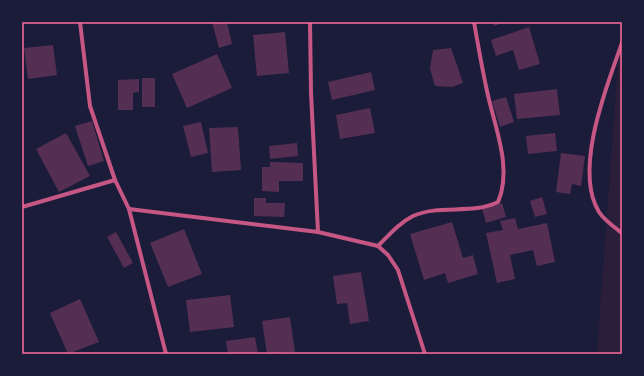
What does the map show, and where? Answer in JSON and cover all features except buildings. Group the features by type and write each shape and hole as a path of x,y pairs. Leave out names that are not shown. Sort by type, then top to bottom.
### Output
{"street":[{"path":"80,22 90,106 115,180 129,209 166,354"},
{"path":"310,22 311,93 318,232"},
{"path":"378,246 404,222 414,216 428,212 482,208 498,202 501,194 503,161 487,92 474,22"},
{"path":"622,43 595,127 590,174 592,197 600,213 622,233"},
{"path":"22,207 115,180"},
{"path":"129,209 318,232 378,246 388,255 398,270 425,354"}],"shaded area":[{"path":"621,22 622,354 583,354 597,352"}]}
